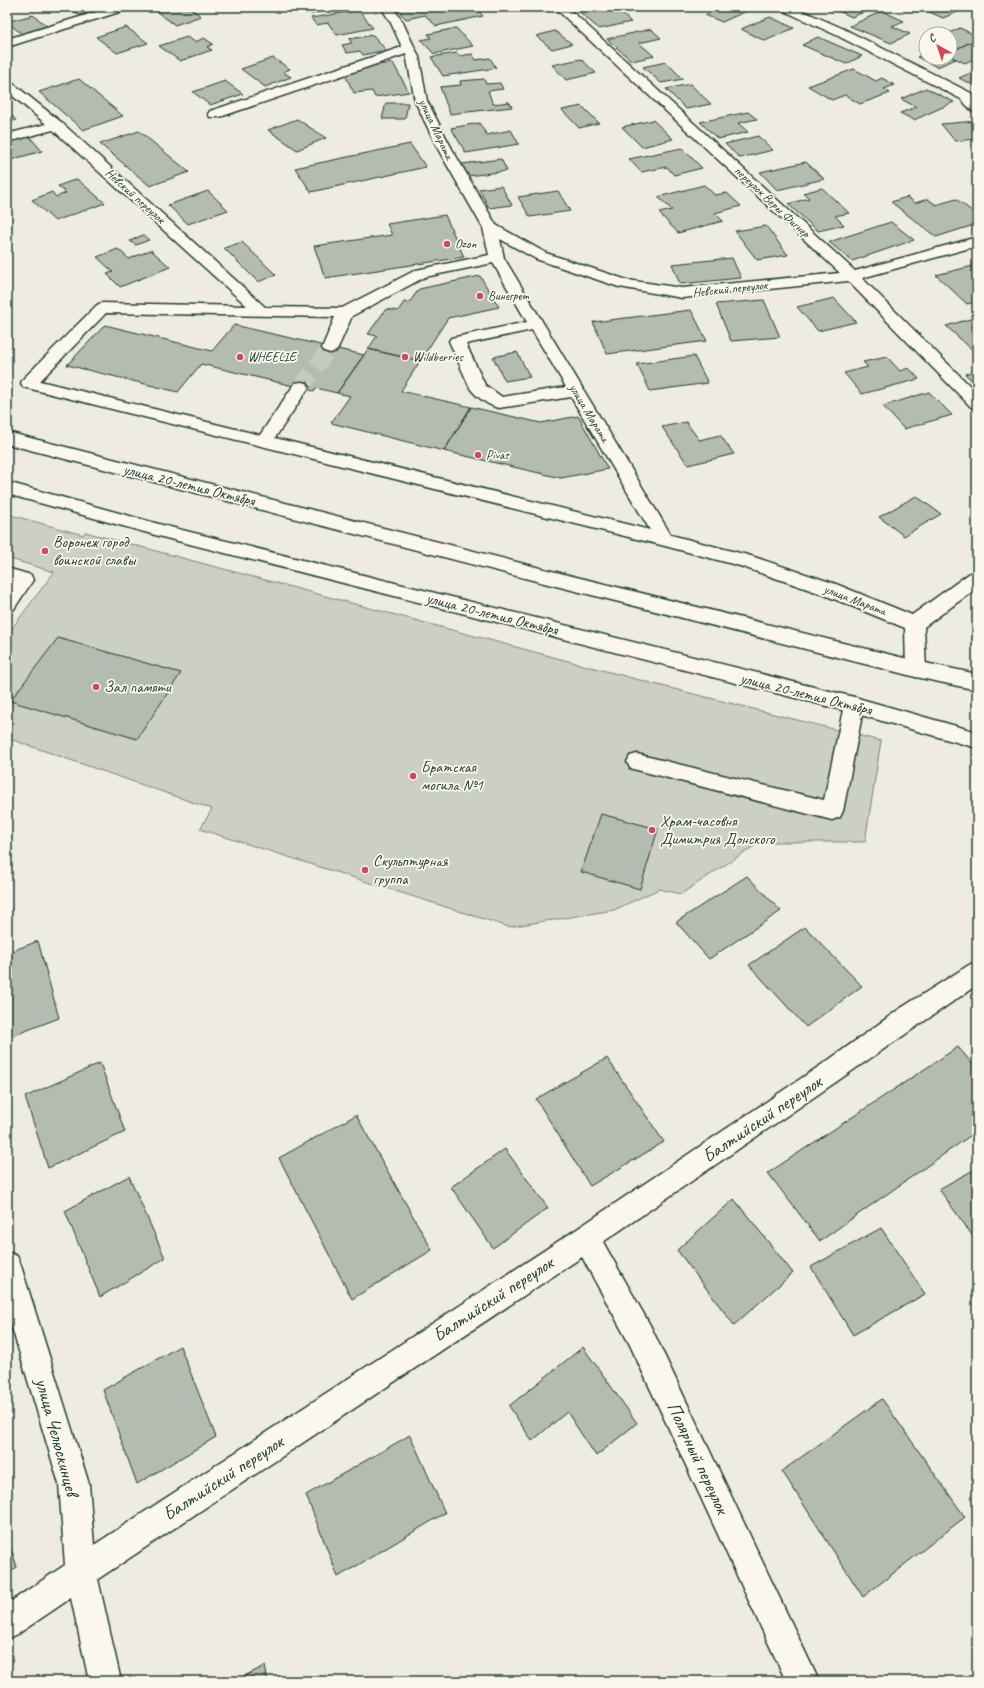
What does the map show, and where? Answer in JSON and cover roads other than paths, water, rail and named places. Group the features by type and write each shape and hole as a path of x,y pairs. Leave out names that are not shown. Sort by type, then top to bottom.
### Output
{"street":[{"path":"7,43 125,7"},
{"name":"улица Марата","path":"387,7 397,23 413,57 421,101 445,150 490,228 497,258 665,540 744,561 830,589 914,624"},
{"name":"переулок Веры Фигнер","path":"560,7 852,276 977,403"},
{"path":"789,8 840,32 966,96 977,108"},
{"path":"215,114 410,49"},
{"name":"Невский переулок","path":"7,85 56,125 261,311"},
{"path":"7,138 56,125"},
{"name":"Невский переулок","path":"490,228 541,256 564,264 624,284 682,294 852,276 977,241"},
{"path":"497,258 421,273 345,313 102,308 29,383 265,440 665,540"},
{"path":"330,348 345,313"},
{"path":"536,325 457,341 478,388 499,403 576,391"},
{"path":"265,440 301,388"},
{"name":"улица 20-летия Октября","path":"7,438 544,576 916,669 977,682"},
{"name":"улица 20-летия Октября","path":"7,488 166,532 854,705 977,740"},
{"path":"7,574 24,580 7,604"},
{"path":"916,669 914,624 977,578"},
{"path":"637,762 832,811 854,705"},
{"name":"Балтийский переулок","path":"7,1623 81,1572 586,1238 839,1067 910,1016 975,978"},
{"name":"Полярный переулок","path":"586,1238 640,1335 803,1681"},
{"name":"улица Челюскинцев","path":"7,1266 74,1484 81,1572 105,1681"}],"tunnel":[{"path":"301,387 330,348"}],"place":[{"name":"Ozon","path":"447,244"},
{"name":"Винегрет","path":"480,296"},
{"name":"WHEELIE","path":"240,357"},
{"name":"Wildberries","path":"405,357"},
{"name":"Pivas","path":"478,455"},
{"name":"Воронеж город воинской славы","path":"45,551"},
{"name":"Зал памяти","path":"96,687"},
{"name":"Братская могила №1","path":"413,776"},
{"name":"Храм-часовня Димитрия Донского","path":"652,830"},
{"name":"Скульптурная группа","path":"365,870"}]}
